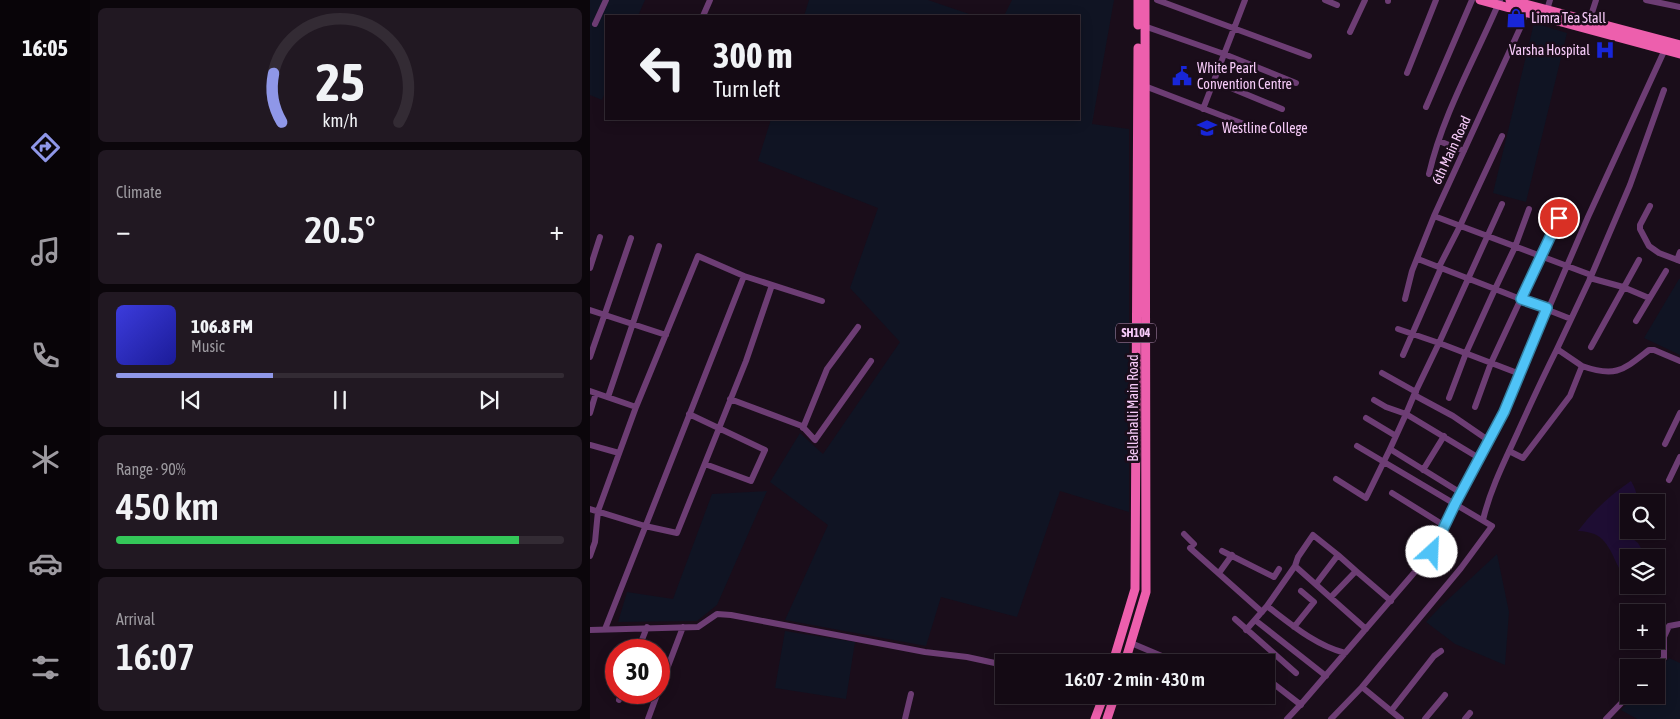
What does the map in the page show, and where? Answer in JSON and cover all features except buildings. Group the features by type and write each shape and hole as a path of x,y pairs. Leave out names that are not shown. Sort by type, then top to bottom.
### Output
{"main road":[{"name":"Bellahalli Main Road","path":"1128,654 1146,592 1147,346 1138,0"},
{"name":"Bellahalli Main Road","path":"1115,654 1135,589 1141,84 1145,0"},
{"path":"1480,0 1499,2 1525,12 1588,24"},
{"path":"1510,0 1588,24 1667,45 1680,46"},
{"path":"1667,45 1680,54"},
{"path":"1096,719 1101,704"},
{"path":"1107,719 1112,704"}],"street":[{"path":"595,24 606,0"},
{"path":"703,15 710,0"},
{"path":"1157,0 1309,56"},
{"path":"1203,109 1244,0"},
{"path":"1325,0 1337,5"},
{"path":"1350,32 1365,0"},
{"path":"1407,73 1436,0"},
{"path":"1426,106 1472,0"},
{"path":"1547,10 1550,0"},
{"path":"1588,24 1596,0"},
{"path":"1646,0 1680,7"},
{"path":"1429,174 1439,141 1499,2"},
{"name":"6th Main Road","path":"1405,299 1412,271 1434,216 1522,24 1525,12"},
{"path":"1144,26 1224,54 1296,83"},
{"path":"1287,719 1432,552 1504,412 1547,308 1568,266 1588,217 1667,45"},
{"path":"1214,81 1282,109"},
{"path":"1141,84 1262,131"},
{"path":"1483,520 1488,498 1591,276 1639,162 1664,90"},
{"path":"1403,355 1440,268 1502,136"},
{"path":"1439,141 1464,151"},
{"path":"1336,479 1366,498 1384,463 1468,278 1489,237 1502,204"},
{"path":"1650,206 1640,225 1640,230 1649,246 1659,253 1679,261 1680,252"},
{"path":"1449,398 1466,352 1515,247 1530,209"},
{"path":"1434,216 1649,298"},
{"path":"1475,407 1491,363 1559,218"},
{"path":"590,268 600,237"},
{"path":"590,357 630,238"},
{"path":"608,397 660,246"},
{"path":"590,556 598,511 636,407 698,256 744,276 822,301"},
{"path":"1418,259 1571,319"},
{"path":"1591,347 1639,260"},
{"path":"1636,321 1666,271"},
{"path":"605,629 744,276"},
{"path":"590,509 677,533 730,399 772,285"},
{"path":"590,310 666,335"},
{"path":"803,428 827,369 858,327"},
{"path":"1398,329 1466,352 1520,374"},
{"path":"1557,349 1582,366 1610,372 1626,368 1649,350 1654,350 1680,361"},
{"path":"730,399 803,428 815,440 871,361"},
{"path":"1509,451 1523,458 1570,396 1582,366"},
{"path":"1382,373 1453,416 1488,440"},
{"path":"590,412 593,392 636,407"},
{"path":"1374,400 1386,407 1406,414 1479,458"},
{"path":"1665,444 1680,413"},
{"path":"689,414 765,450 750,481 705,464"},
{"path":"1366,418 1396,436"},
{"path":"1423,470 1444,436"},
{"path":"590,445 619,454"},
{"path":"1331,719 1362,687 1461,568 1492,526 1357,446"},
{"path":"1390,449 1461,493"},
{"path":"1669,480 1680,458"},
{"path":"1392,493 1444,526"},
{"path":"1184,534 1196,546 1190,548 1262,612"},
{"path":"1246,630 1267,606 1295,566 1298,557 1313,535 1391,600"},
{"path":"1222,551 1274,577 1279,569"},
{"path":"1219,573 1232,555"},
{"path":"1316,584 1338,555"},
{"path":"1295,566 1366,629"},
{"path":"1331,597 1356,571"},
{"path":"1294,627 1314,602 1301,591"},
{"path":"1267,606 1314,641 1330,649 1345,653"},
{"path":"590,630 698,627 717,614 730,615 995,663"},
{"path":"1235,619 1296,673"},
{"path":"1255,620 1326,676"},
{"path":"1663,659 1665,632 1669,626 1680,624"},
{"path":"642,639 647,627"},
{"path":"670,660 683,627"},
{"path":"1131,643 1157,654"},
{"path":"1391,711 1430,661 1441,651"},
{"path":"1275,685 1301,705"},
{"path":"1362,687 1401,719"},
{"path":"905,719 911,694"},
{"path":"1426,719 1445,695"},
{"path":"648,719 653,704"},
{"path":"1609,718 1621,704"},
{"path":"1465,719 1470,713"}],"shaded area":[{"path":"590,0 645,0 638,15 605,15 605,92 602,100 590,95"},
{"path":"809,0 928,0 972,15 804,15"},
{"path":"1012,0 1114,0 1092,124 1129,129 1129,512 1060,491 1017,617 941,597 926,646 785,620 828,525 770,482 800,433 823,454 900,342 850,288 878,208 758,161 771,120 1080,120 1080,15 1004,15"},
{"path":"1534,23 1567,33 1526,202 1493,193"},
{"path":"1680,279 1680,355 1644,338"},
{"path":"1631,481 1636,491 1636,494 1620,494 1620,539 1633,539 1641,548 1620,549 1619,568 1608,547 1600,537 1578,531 1602,504"},
{"path":"767,491 717,605 697,621 618,622 627,592 673,599 712,494"},
{"path":"1497,554 1509,612 1505,665 1455,644 1426,622"},
{"path":"785,631 855,642 846,699 775,688"},
{"path":"1669,658 1680,663 1680,719 1637,719 1621,710 1627,704 1665,704 1665,662"}],"place":[{"name":"Limra Tea Stall","path":"1516,18"},
{"name":"Varsha Hospital","path":"1605,50"},
{"name":"White Pearl Convention Centre","path":"1182,76"},
{"name":"Westline College","path":"1207,128"}],"route":[{"path":"1432,552 1504,412 1547,308 1521,299 1559,218"}]}
